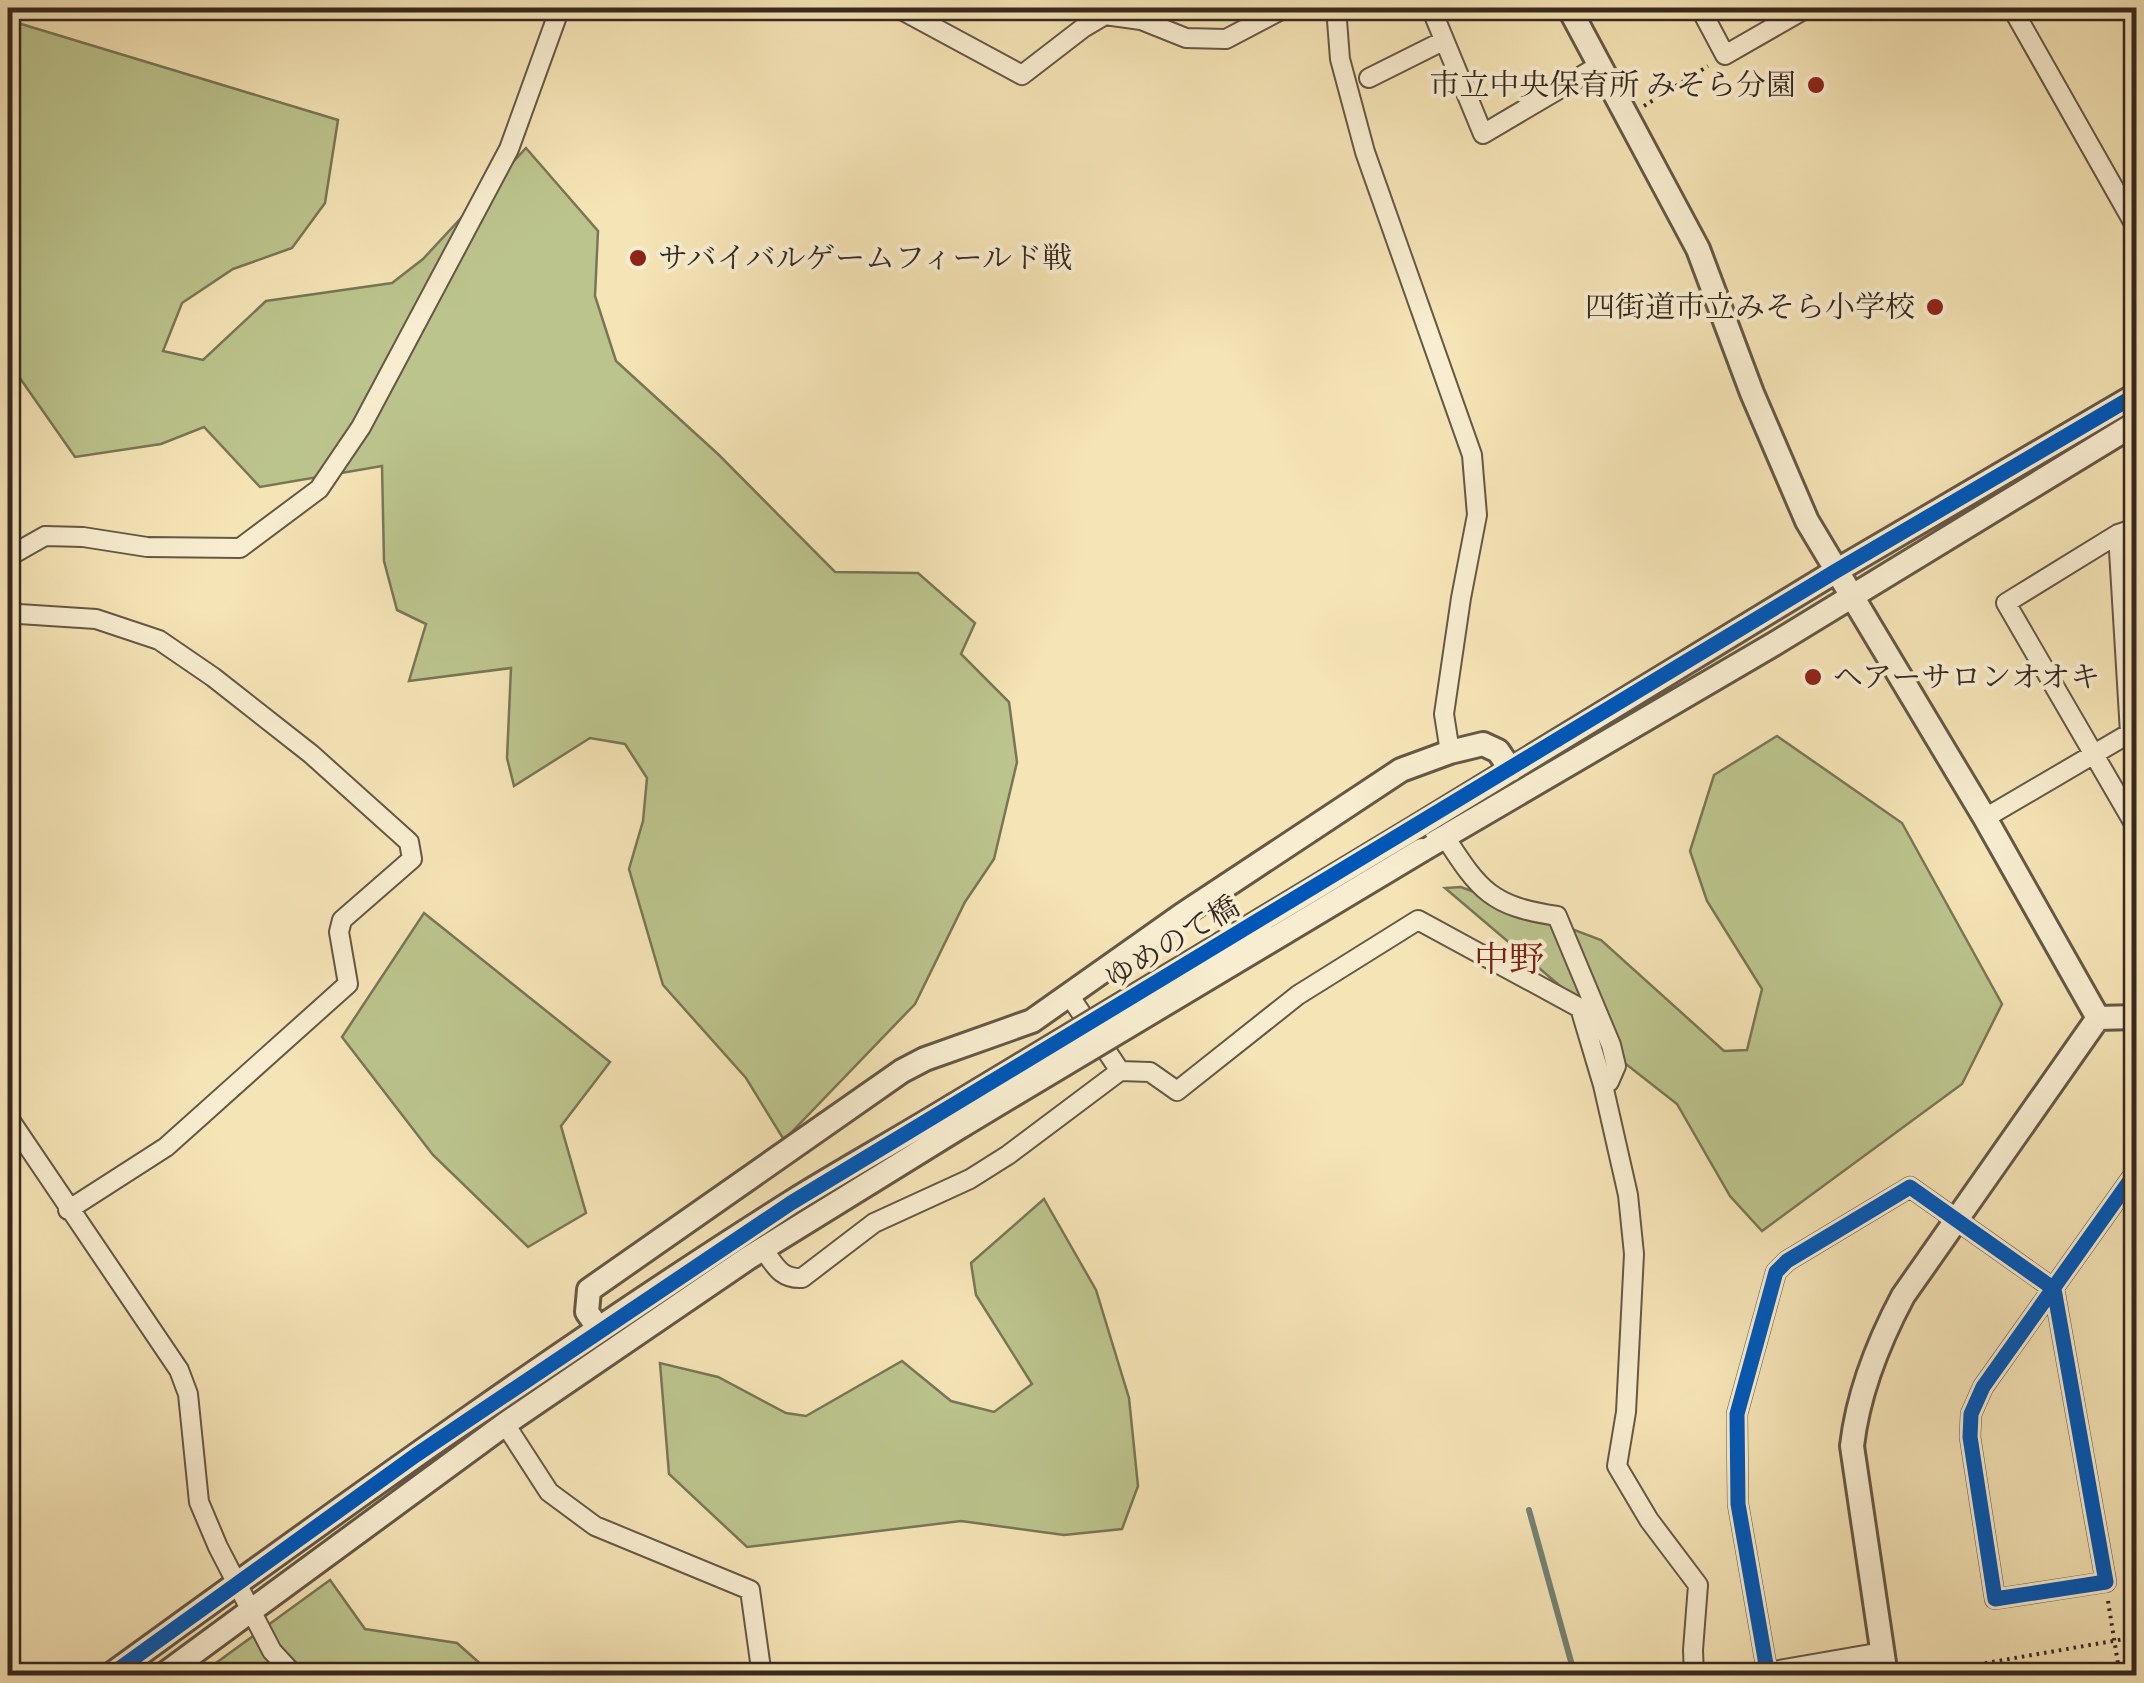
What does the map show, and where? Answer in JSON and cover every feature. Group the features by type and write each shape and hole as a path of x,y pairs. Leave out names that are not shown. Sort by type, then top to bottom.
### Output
{"street":[{"path":"8,558 45,536 83,537 147,548 240,548 320,489 361,427 509,149 560,8"},
{"path":"898,8 1022,75 1106,11 1186,38 1226,40 1285,8"},
{"path":"1336,8 1340,59 1365,152 1472,455 1477,515 1444,714 1450,752"},
{"path":"1431,8 1483,134 1600,65"},
{"path":"1569,8 1698,249 1760,412 1807,520 1985,818 2098,1018"},
{"path":"1700,8 1725,55 1807,8"},
{"path":"2012,8 2130,198 2136,227"},
{"path":"1369,78 1442,41"},
{"name":"ゆめのて橋","path":"958,1116 1420,825 2136,395"},
{"name":"ゆめのて橋","path":"958,1116 1445,837 2136,424"},
{"path":"1985,818 2094,754 2130,733 2127,531 2006,603 2094,754 2136,827"},
{"path":"8,609 19,614 96,619 159,640 311,754 409,842 412,859 342,920 339,932 348,984 166,1147 68,1210"},
{"path":"599,1329 587,1312 589,1290 902,1072 925,1059 1014,1030 1401,770 1483,744 1498,751 1511,770"},
{"path":"1445,837 1484,890 1518,910 1557,916 1611,1044 1616,1066 1613,1076 1603,1085"},
{"path":"763,1248 780,1274 789,1279 802,1278 874,1223 970,1180 1120,1071 1150,1072 1176,1091 1298,996 1418,920 1580,1008 1603,1085 1628,1195 1634,1254 1626,1412 1618,1466 1649,1520 1698,1585 1694,1676"},
{"path":"1069,995 1120,1071"},
{"path":"2098,1018 2136,1017"},
{"path":"2098,1018 1957,1220 1903,1296 1884,1332 1855,1418 1852,1446 1884,1664 1768,1674 1738,1504 1737,1414 1776,1272 1910,1187 1957,1220 2054,1289 2106,1582 1994,1599 1970,1414 1982,1387 2054,1289 2136,1172"},
{"path":"8,1116 179,1370 188,1394 200,1502 250,1612 272,1651 294,1676"},
{"path":"162,1676 505,1424 958,1116"},
{"path":"109,1676 599,1329 791,1203 958,1116"},
{"path":"505,1424 550,1492 595,1526 750,1590 762,1676"}],"path":[{"path":"1628,116 1725,55"},
{"path":"2106,1582 2120,1676"},
{"path":"1912,1676 2136,1637"}],"green space":[{"path":"8,20 338,120 325,203 292,248 233,269 182,303 163,351 203,360 266,301 392,283 423,259 526,148 598,231 595,296 616,361 719,455 835,572 918,573 975,623 961,654 1009,702 1017,762 994,859 965,902 915,1004 784,1140 746,1078 663,985 629,869 643,821 647,778 625,744 590,738 514,786 507,758 511,668 409,681 426,624 397,610 384,561 382,466 260,487 204,427 161,444 75,457 8,361"},
{"path":"1777,736 1902,823 2002,1004 1962,1084 1762,1231 1730,1196 1677,1104 1622,1061 1592,1004 1566,991 1445,888 1461,887 1601,940 1724,1051 1747,1050 1762,989 1707,901 1690,851 1714,775"},
{"path":"424,913 610,1062 561,1126 586,1213 528,1247 433,1155 342,1037"},
{"path":"1044,1199 1096,1290 1129,1398 1138,1486 1122,1529 1064,1535 961,1521 747,1547 669,1474 660,1363 718,1377 786,1413 806,1416 902,1361 951,1401 994,1412 1032,1384 976,1295 971,1263"},
{"path":"330,1580 365,1629 457,1643 493,1675 209,1676 205,1671"}],"waterway":[{"path":"1529,1510 1575,1676"}],"cycle path":[{"path":"109,1676 416,1455 791,1203 1836,571 2136,395"},
{"path":"1768,1676 1738,1504 1737,1414 1776,1272 1787,1261 1910,1187 2054,1289 2106,1582 1995,1599 1970,1437 1971,1414 1983,1387 2136,1172"}],"place":[{"name":"市立中央保育所 みそら分園","path":"1816,85"},
{"name":"サバイバルゲームフィールド戦","path":"638,258"},
{"name":"四街道市立みそら小学校","path":"1935,307"},
{"name":"ヘアーサロンオオキ","path":"1813,677"}],"district":[{"name":"中野","path":"1509,959"}]}
